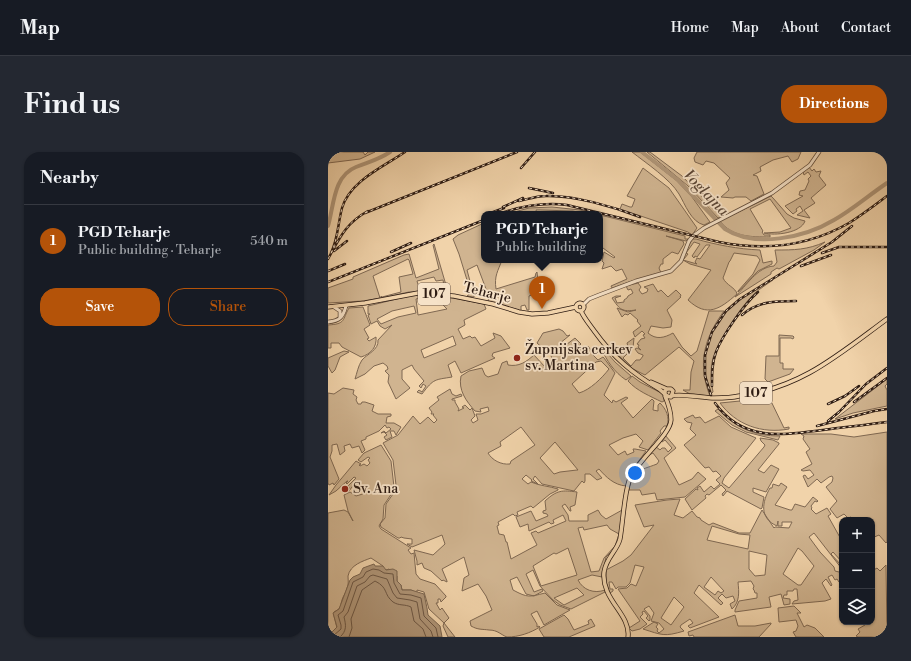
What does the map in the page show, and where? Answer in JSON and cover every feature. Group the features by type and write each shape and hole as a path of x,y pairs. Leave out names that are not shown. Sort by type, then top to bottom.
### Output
{"main road":[{"name":"Teharje","path":"346,306 418,293 454,296 532,314 548,313 576,307"},
{"name":"107","path":"583,304 579,303 576,307 577,310 582,311 591,327 611,352 629,369 668,397 677,394 717,398 740,396 765,391 789,383 819,368 887,319"},
{"path":"582,311 584,308 583,304"},
{"name":"107","path":"330,307 346,306"},
{"name":"107","path":"644,380 667,389 697,397"},
{"path":"628,637 625,623 606,589 604,570 607,562 617,548 620,539 630,480 637,467 669,428 671,417 665,395 665,391 667,389"},
{"path":"668,405 672,396 672,390"}],"street":[{"path":"583,304 589,299 636,281 671,271 681,261 692,237 710,225 777,189 810,165 819,152"},
{"path":"328,322 338,320 342,317 346,306"},
{"path":"330,307 338,308 340,312 340,317 338,320"}],"shaded area":[{"path":"328,152 363,152 365,155 368,152 375,152 360,159 328,163"},
{"path":"632,152 640,152 677,181 692,197 710,222 704,225 695,220 675,188"},
{"path":"647,152 650,152 682,176 710,205 725,213 724,215 718,218 688,186"},
{"path":"697,152 801,152 798,159 792,162 788,156 773,160 760,167 761,171 753,175 757,176 764,194 751,201 746,197 721,197 729,190 726,183 730,178 714,163 706,161 703,165 695,162 694,158"},
{"path":"809,167 812,171 814,169 816,172 821,171 819,176 826,185 811,198 815,203 804,210 810,218 797,215 803,211 800,206 793,214 785,206 803,196 799,195 800,191 805,190 809,181 808,179 811,176 808,172 804,175 803,172"},
{"path":"643,168 669,188 697,228 692,235 688,232 620,209 622,204 632,207 635,199 627,196"},
{"path":"771,196 787,214 805,221 803,225 787,233 764,233 780,232 791,228 770,199 750,209 764,235 770,235 770,237 742,235 730,230 720,221"},
{"path":"552,207 584,211 518,211 529,208"},
{"path":"603,216 685,236 685,239 688,239 686,241 666,236 683,241 684,244 678,254 672,252 663,259 663,264 661,264 659,268 661,273 612,288 611,286 627,279 622,269 616,271 611,266 602,269 604,263 604,252 614,258 615,257 603,248"},
{"path":"481,224 481,263 501,263 496,277 496,289 535,277 537,272 539,292 529,296 529,310 527,310 525,305 521,306 521,311 488,301 489,297 477,265 467,270 474,297 467,296 471,293 453,239 458,235"},
{"path":"692,239 744,249 760,250 763,263 772,261 772,264 758,271 738,292 753,274 760,260 757,256 734,253 723,278 737,294 719,307 707,310 701,309 688,300 711,270 690,264 683,260 697,264 695,262 697,258 700,259 710,245 706,245 697,257 695,256 694,258 692,256 700,244 694,242 686,253 688,254 684,259 683,258"},
{"path":"825,242 814,250 779,269 777,268 771,272 771,274 735,297 757,273 768,267 774,266 777,262 775,250 800,249 812,247"},
{"path":"434,244 448,292 445,292 443,280 436,281 434,277 417,281 420,292 409,292 381,298 381,296 401,292 399,277 413,274 408,259 373,276 380,298 363,301 328,303 328,288 353,279 353,277 404,255 409,254 416,278 439,269"},
{"path":"773,280 757,291 749,299 720,342 712,362 711,375 713,392 711,394 705,372 705,361 714,329 733,305 762,285"},
{"path":"638,283 641,287 639,290 642,294 647,292 648,289 644,287 653,284 658,292 661,290 668,297 676,290 681,295 681,297 667,310 672,320 671,327 663,328 651,326 648,333 654,337 660,338 673,333 682,347 691,356 697,351 709,311 724,311 707,341 703,362 706,384 710,396 690,394 683,390 690,390 691,372 694,361 679,347 645,375 633,369 618,355 629,350 627,343 634,338 633,348 623,358 631,366 636,360 640,360 643,356 635,349 637,348 641,350 637,344 641,339 645,338 643,335 645,334 642,331 635,337 633,332 641,326 637,321 638,320 630,313 628,315 625,314 622,317 617,308 628,312 636,310 627,311 622,309 612,298 621,296 615,298 617,303 624,302 628,296 633,293 631,289 628,290 626,286"},
{"path":"421,295 447,297 484,304 486,309 464,320 465,325 458,329 463,339 470,336 472,338 475,337 481,346 495,338 493,333 501,336 510,348 493,353 492,356 495,358 461,373 455,361 448,365 452,377 432,382 422,394 417,392 419,390 422,392 426,386 423,384 421,388 419,386 424,381 412,365 402,370 402,379 410,388 396,399 388,382 389,375 385,371 388,369 387,366 383,363 374,366 365,374 355,379 362,360 375,349 378,340 392,325 385,329 380,326 377,321 371,324 368,315 370,314 368,314 368,306 409,296","holes":["425,297 436,298 447,309 418,315 416,299","414,306 416,313 398,317 381,324 377,319 392,311","453,336 456,345 424,358 421,350"]},
{"path":"363,307 370,325 364,329 369,338 367,339 369,341 376,337 373,350 361,357 342,347 339,343 331,343 331,348 328,348 328,325 338,324 343,321 349,308"},
{"path":"559,329 567,336 570,335 559,344 562,348 575,338 581,344 578,347 582,352 588,346 593,353 592,354 598,360 603,357 604,358 615,373 604,395 612,403 613,400 616,402 626,397 628,398 621,403 633,418 652,399 654,401 653,410 658,411 658,405 660,403 666,411 668,419 667,426 664,426 660,431 661,433 648,450 639,447 643,441 636,434 623,438 609,445 618,455 625,451 627,455 634,452 633,449 646,451 632,470 626,486 607,478 599,469 596,471 602,478 597,480 590,474 585,474 584,483 582,481 574,491 542,484 535,476 533,479 538,484 558,490 550,494 533,508 531,506 517,512 518,515 515,516 513,514 498,522 499,525 497,526 499,534 504,535 511,559 537,545 531,533 536,531 538,533 566,521 563,515 553,520 554,523 551,524 549,522 529,531 528,524 520,527 516,517 531,511 536,521 548,516 547,514 543,513 543,511 546,510 545,501 556,493 563,491 577,492 575,505 570,507 571,511 565,504 562,506 568,515 569,521 588,521 588,515 598,510 606,519 624,509 618,541 613,550 606,557 602,577 592,575 578,580 586,589 597,592 605,590 605,592 571,609 560,605 553,600 540,586 533,570 526,574 534,592 542,589 543,591 535,595 545,593 557,605 570,610 544,625 537,611 531,614 537,624 537,627 540,627 528,633 516,636 507,637 495,631 478,629 471,626 470,621 492,610 486,596 478,584 462,591 464,578 469,575 464,557 442,569 447,582 442,581 431,571 424,568 422,563 417,565 414,550 433,555 445,544 442,535 412,547 407,544 412,544 412,539 401,537 398,538 381,527 380,524 385,518 386,504 393,494 396,485 393,460 383,443 398,435 413,416 420,424 428,417 434,423 437,420 433,415 434,414 431,414 432,412 429,408 439,400 437,397 450,389 452,394 456,396 461,394 462,396 452,399 455,400 459,409 458,411 464,408 462,407 465,405 470,410 472,408 475,416 471,420 473,423 478,420 476,414 489,411 488,407 480,409 481,412 475,411 462,391 460,381 461,376 469,371 482,368 485,375 488,377 498,374 502,363 507,361 508,365 519,365 534,355 545,367 552,359 549,349 546,351 537,343 543,333","holes":["601,361 609,369 596,383 579,393 572,384 596,362","521,427 535,445 511,461 510,464 503,464 497,462 488,453 501,446 500,442","555,442 578,470 554,474 540,458","526,475 532,480 531,481 538,484 531,482 528,484 522,479","607,525 610,529 619,534 615,546 604,558 599,571 591,572 578,528 583,527 584,530","568,548 577,575 541,586 533,566 554,553 556,554","517,577 526,594 533,596 525,596 513,590 510,580","577,588 584,595 564,605 554,598"]},
{"path":"779,335 794,337 793,339 780,338 780,363 783,363 783,369 794,369 790,374 768,382 765,379 766,356 779,356"},
{"path":"602,347 615,362 631,376 626,380 611,366 601,348"},
{"path":"344,351 349,352 340,357 335,370 332,373 328,366 328,358"},
{"path":"632,376 663,394 664,401 662,402 635,388 628,381"},
{"path":"887,379 887,384 885,386 887,390 887,406 853,413 835,419"},
{"path":"343,388 354,390 353,394 357,397 356,400 358,404 365,402 374,405 372,411 378,414 391,414 391,416 387,417 386,423 394,423 401,427 396,435 394,431 390,431 392,437 386,440 384,437 387,435 384,432 381,433 384,431 386,433 391,429 389,427 387,428 385,425 379,431 366,437 366,439 361,441 365,450 362,453 359,446 352,448 350,444 344,446 345,451 340,455 337,444 332,445 330,457 339,479 334,485 333,483 329,485 328,393 334,394"},
{"path":"768,395 784,428 789,427 789,429 769,430 750,426 726,411 720,403 750,400"},
{"path":"718,409 725,416 746,430 771,436 780,436 778,440 746,432 732,425 715,411"},
{"path":"693,415 695,418 700,417 705,423 719,416 731,427 756,438 724,478 722,483 729,488 764,447 765,445 760,438 773,440 779,443 758,470 764,473 771,465 779,469 766,492 753,488 753,492 764,497 761,509 727,491 723,496 722,494 726,490 721,485 709,495 707,494 705,496 706,498 692,510 685,499 696,489 698,490 697,488 700,486 704,492 711,486 714,489 720,484 716,480 721,476 716,471 713,472 709,467 705,468 684,445 696,435 690,429 692,423 687,422 684,419"},
{"path":"887,432 886,543 879,535 875,537 875,517 847,517 844,514 837,518 830,509 837,501 826,487 832,482 832,476 821,483 817,479 808,487 803,476 805,475 808,479 814,475 810,470 801,470 812,464 806,452 810,449 803,439 804,436 801,434 831,434 854,437"},
{"path":"665,435 676,448 664,458 679,485 692,479 698,472 706,479 685,497 657,500 655,493 642,495 640,490 629,490 635,474 657,464 659,461 653,453 648,454 655,446 660,450 665,448 668,452 672,448 665,440 662,442 660,440"},
{"path":"381,445 391,461 394,487 384,505 383,519 379,526 381,529 411,548 408,550 411,554 414,553 416,574 420,579 435,584 446,596 441,602 440,599 438,599 438,603 436,603 440,610 442,608 449,618 444,623 429,609 424,592 417,590 417,593 411,590 402,590 401,585 397,581 397,576 389,569 383,569 383,566 371,558 357,564 349,572 348,586 339,609 334,612 337,628 331,633 328,632 328,513 344,510 348,512 353,521 348,511 344,495 350,492 356,496 366,493 355,483 349,491 346,492 350,488 348,486 356,478 354,477 347,484 346,483 348,481 329,495 356,461 361,464 359,465 360,466 364,464 367,466 370,463 368,460 370,458 368,457 361,462 358,460 364,453"},
{"path":"781,483 787,487 775,505 792,510 795,504 805,507 813,497 818,501 815,501 811,506 811,509 816,514 827,508 831,514 828,516 839,536 839,559 833,552 831,554 839,563 839,565 814,533 809,537 834,567 835,571 839,572 839,582 837,579 835,580 832,575 828,577 832,585 831,586 826,579 822,583 831,599 825,601 792,604 794,601 798,600 797,589 794,589 793,591 787,591 787,595 784,595 783,598 790,599 790,604 784,605 781,594 769,597 771,607 735,612 739,601 757,598 757,593 755,593 753,589 754,586 751,581 738,582 738,600 732,609 730,604 735,601 733,596 726,598 722,594 718,598 723,603 721,605 699,585 694,593 719,617 690,628 688,626 693,623 690,619 680,627 684,631 672,634 655,633 643,629 654,622 658,624 656,627 659,633 664,629 659,623 651,621 654,613 649,606 644,609 650,616 650,620 649,621 646,618 648,616 644,611 640,617 647,624 640,629 632,631 629,628 640,621 618,589 627,588 631,584 636,586 644,567 635,565 630,583 626,587 618,587 616,589 612,582 609,582 610,589 613,589 610,593 606,582 606,570 631,555 654,525 644,527 635,505 680,499 674,515 683,518 692,511 697,517 709,525 713,523 739,533 750,533 762,510 765,514 765,499 773,484 779,486","holes":["769,520 777,526 778,521 778,526 782,526 782,522 792,522 789,528 774,528","712,526 739,534 750,535 748,549 707,540","798,548 814,566 801,585 798,585 783,574","749,551 767,555 765,575 755,576 749,569","711,577 724,591 721,593 718,591 715,595 704,587","674,597 684,607 671,625 661,618"]},
{"path":"886,565 887,634 882,637 858,637 856,636 860,632 858,629 865,625 875,625 875,569 877,568 880,571"},
{"path":"794,606 801,613 797,613 804,627 807,625 815,628 824,637 796,637 793,632 796,631 798,626 796,620 779,622 778,608"},
{"path":"564,615 574,630 589,624 588,621 591,619 595,626 569,637 544,637 539,629"},
{"path":"735,615 738,626 771,624 759,637 689,636 688,632"},
{"path":"444,623 455,637 448,637 443,626"}],"water":[{"path":"374,564 375,566 383,566 386,570 393,569 397,571 397,581 401,585 402,590 411,590 424,594 428,615 440,626 442,637 328,637 328,632 331,633 337,627 333,613 339,609 350,580 360,574 363,568"}],"waterway":[{"name":"Voglajna","path":"328,226 336,192 339,184 348,171 390,152"},
{"name":"Voglajna","path":"642,152 678,180 725,229 737,235 750,238 780,238 809,232 847,212 887,183"}],"railway":[{"path":"331,253 337,237 342,208 346,198 360,182 405,152"},
{"path":"365,213 517,152"},
{"path":"521,168 535,152"},
{"path":"529,188 553,193"},
{"path":"519,201 543,196 569,197 618,209 640,217"},
{"path":"603,214 719,242 736,245 769,246 802,241 834,231 854,220 887,196"},
{"path":"503,207 523,198"},
{"path":"509,211 532,205 549,204 567,205 592,211"},
{"path":"496,211 504,208"},
{"path":"328,259 344,231 354,220 368,211"},
{"path":"328,282 481,221"},
{"path":"711,395 705,376 705,355 712,332 726,311 740,299 832,242 852,226"},
{"path":"334,251 347,241"},
{"path":"391,252 411,243"},
{"path":"822,253 839,247 887,247"},
{"path":"801,266 831,255"},
{"path":"328,271 345,264"},
{"path":"712,386 714,360 719,345 728,329 758,292"},
{"path":"742,315 748,310 761,304 796,301"},
{"path":"828,421 839,412 866,384 887,368"},
{"path":"854,402 887,378"},
{"path":"828,404 845,396 859,386"},
{"path":"715,403 726,416 738,424 751,430 764,433 778,434 808,432 887,422"},
{"path":"817,426 887,409"}],"place":[{"name":"PGD Teharje","path":"542,309"},
{"name":"Župnijska cerkev sv. Martina","path":"517,358"},
{"name":"Sv. Ana","path":"345,489"}]}
